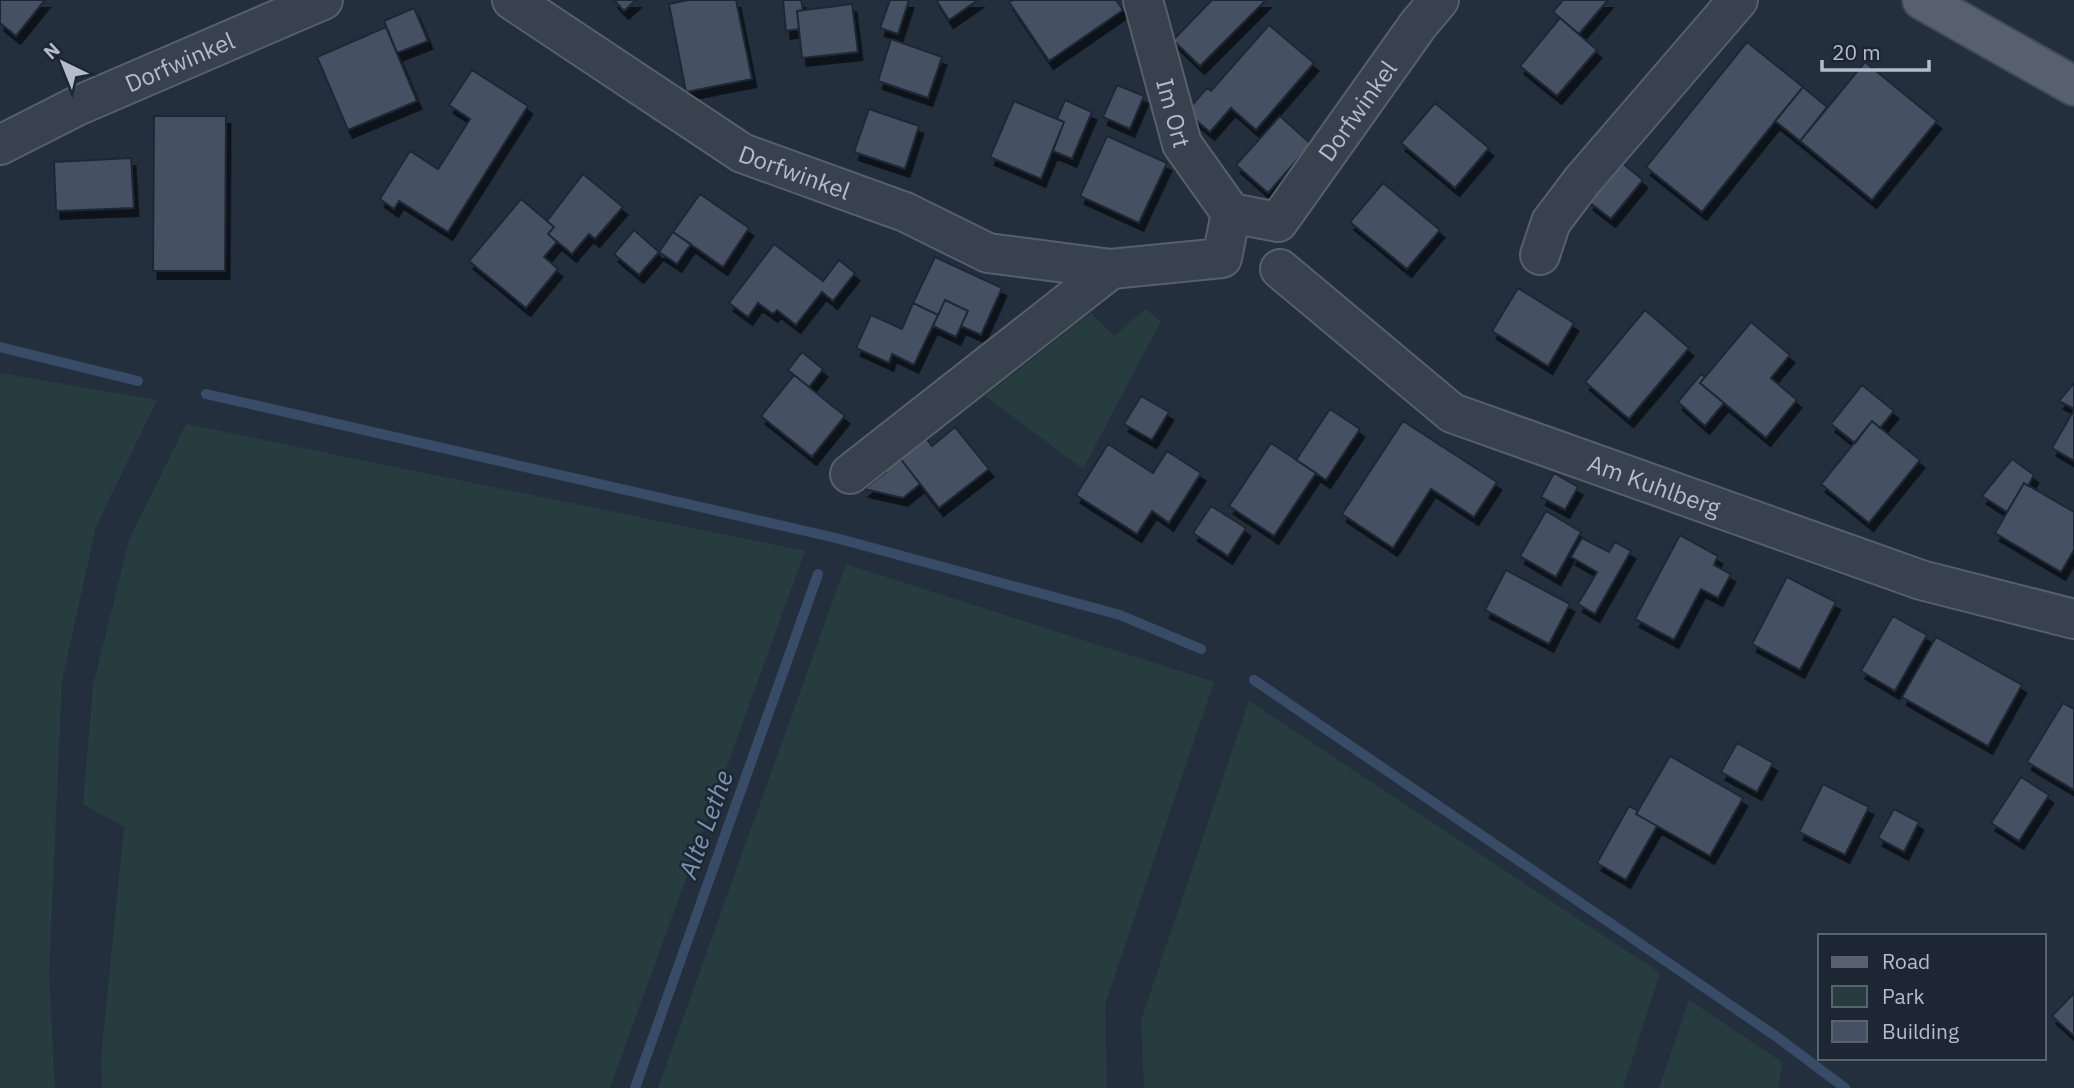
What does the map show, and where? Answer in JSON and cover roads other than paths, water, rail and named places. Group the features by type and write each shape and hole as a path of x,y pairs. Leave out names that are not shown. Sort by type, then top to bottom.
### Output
{"main road":[{"path":"1922,0 2074,86"}],"street":[{"name":"Dorfwinkel","path":"0,145 77,106 323,0"},
{"name":"Dorfwinkel","path":"512,0 742,153 905,212 988,253 1111,269 1222,258 1280,269"},
{"name":"Im Ort","path":"1143,0 1182,144 1231,213"},
{"name":"Dorfwinkel","path":"1278,222 1418,24 1439,0"},
{"path":"1540,256 1551,222 1582,181 1738,0"},
{"path":"1222,258 1231,213 1278,222 1280,269"},
{"path":"850,474 1111,269"},
{"name":"Am Kuhlberg","path":"1280,269 1452,413 1921,580 2074,619"}],"waterway":[{"path":"0,347 138,381"},
{"path":"206,394 836,538 1120,615 1201,649"},
{"name":"Alte Lethe","path":"635,1088 818,574"},
{"path":"1254,680 1777,1037 1845,1088"}]}
